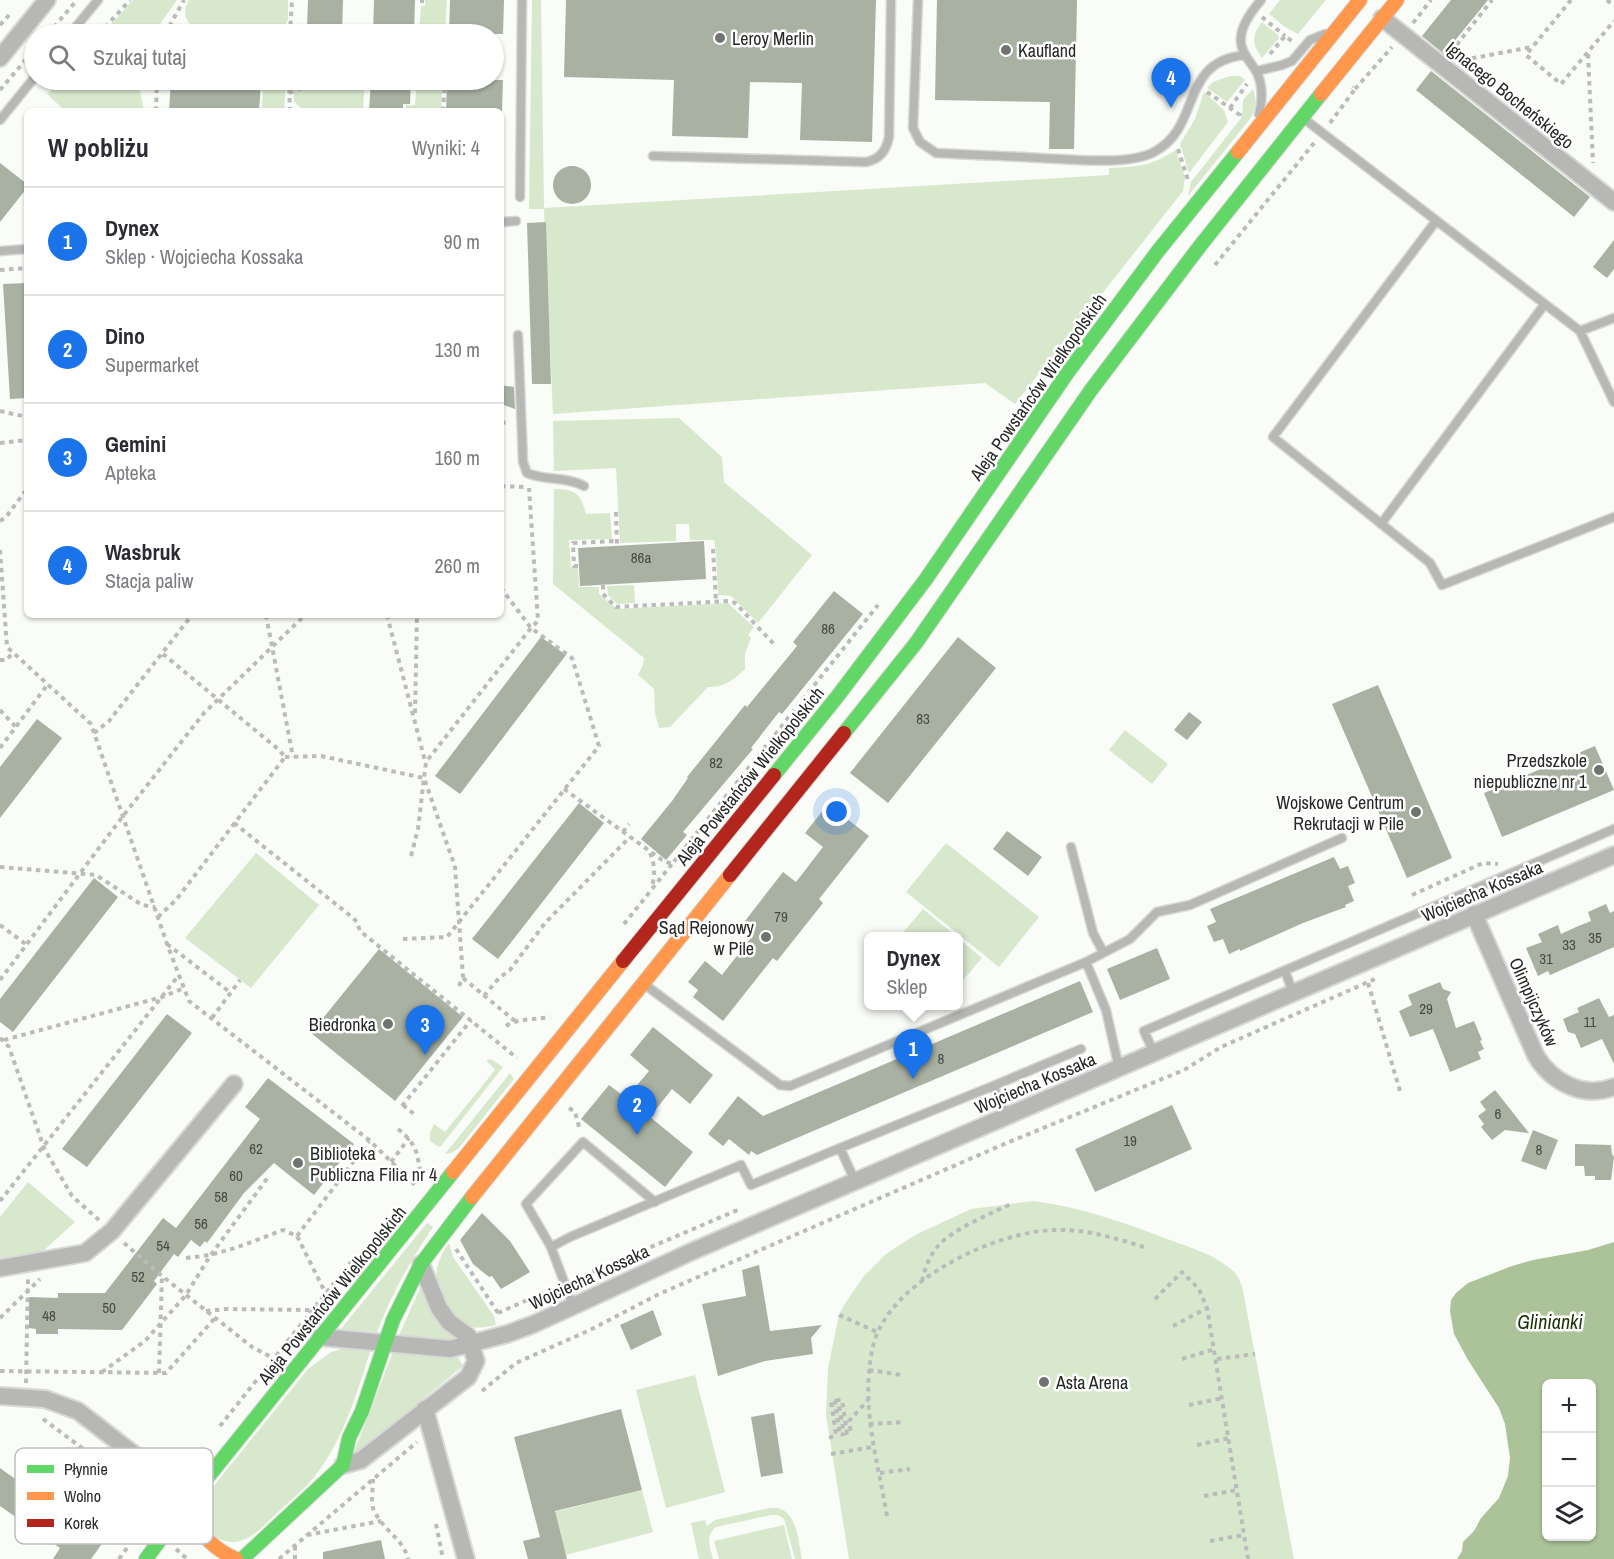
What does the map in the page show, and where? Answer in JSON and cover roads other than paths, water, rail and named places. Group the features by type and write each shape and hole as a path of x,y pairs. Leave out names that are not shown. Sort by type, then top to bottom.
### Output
{"main road":[{"name":"Aleja Powstańców Wielkopolskich","path":"213,1471 837,697 926,579 1068,372 1158,251 1360,0"},
{"path":"242,1559 343,1466 349,1438 362,1411 393,1320 421,1264 446,1229 916,643 1091,390 1200,246 1397,0"},
{"name":"Aleja Powstańców Wielkopolskich","path":"146,1559 157,1544"},
{"path":"209,1544 236,1559"}],"street":[{"path":"28,24 47,0"},
{"name":"Ignacego Bocheńskiego","path":"1382,18 1614,202"},
{"path":"0,58 24,28"},
{"name":"Wojciecha Kossaka","path":"320,1337 450,1349 534,1324 632,1278 855,1181 1614,855"},
{"name":"Olimpijczyków","path":"1474,914 1542,1066 1555,1078 1577,1089 1593,1091 1614,1087"},
{"path":"0,1268 85,1253 112,1231 234,1084"},
{"path":"343,1466 361,1460 425,1408 468,1377 476,1361 468,1336 443,1315 421,1264"},
{"path":"0,1396 45,1399 78,1411 126,1448"},
{"path":"425,1408 466,1559"}],"lane":[{"path":"78,24 98,0"},
{"path":"520,197 522,0"},
{"path":"653,156 866,162 877,159 886,149 889,137 891,0"},
{"path":"918,0 913,128 920,142 936,153 1100,160 1141,158 1157,150 1173,136 1183,122 1197,84 1206,72 1224,58 1245,54"},
{"path":"1255,130 1262,93 1257,71 1241,45 1242,32 1261,0"},
{"path":"1257,71 1292,61 1310,40 1336,30"},
{"path":"0,120 24,90"},
{"path":"1303,117 1580,331 1614,402"},
{"path":"504,222 516,221"},
{"path":"1436,221 1274,437 1430,563 1442,585 1614,517"},
{"path":"0,251 24,249"},
{"path":"1381,524 1544,305"},
{"path":"1580,331 1614,318"},
{"path":"518,335 523,462 527,473 538,478 574,480 584,486"},
{"path":"1154,1053 1144,1031 1614,829"},
{"path":"644,984 780,1085 786,1086 1086,962 1130,939 1157,912 1190,905 1342,838"},
{"path":"1071,847 1093,933 1103,952"},
{"path":"1086,962 1106,1010 1119,1068"},
{"path":"1285,971 1293,993"},
{"path":"551,1247 741,1165 752,1185 1081,1049"},
{"path":"993,1086 1007,1116"},
{"path":"573,1306 551,1247 526,1204 583,1142 655,1202"},
{"path":"840,1148 855,1181"}],"water":[{"name":"Glinianki","path":"1614,1242 1614,1559 1457,1559 1462,1551 1463,1542 1499,1498 1508,1476 1510,1458 1505,1424 1499,1408 1454,1334 1450,1311 1451,1300 1468,1283 1533,1260 1588,1250"}],"place":[{"name":"Leroy Merlin","path":"720,38"},
{"name":"Kaufland","path":"1006,50"},
{"name":"Wasbruk","path":"1171,108"},
{"name":"Przedszkole niepubliczne nr 1","path":"1599,770"},
{"name":"Wojskowe Centrum Rekrutacji w Pile","path":"1416,812"},
{"name":"Sąd Rejonowy w Pile","path":"766,937"},
{"name":"Biedronka","path":"388,1024"},
{"name":"Gemini","path":"425,1055"},
{"name":"Dynex","path":"913,1079"},
{"name":"Dino","path":"637,1135"},
{"name":"Biblioteka Publiczna Filia nr 4","path":"298,1163"},
{"name":"Asta Arena","path":"1044,1382"}]}
